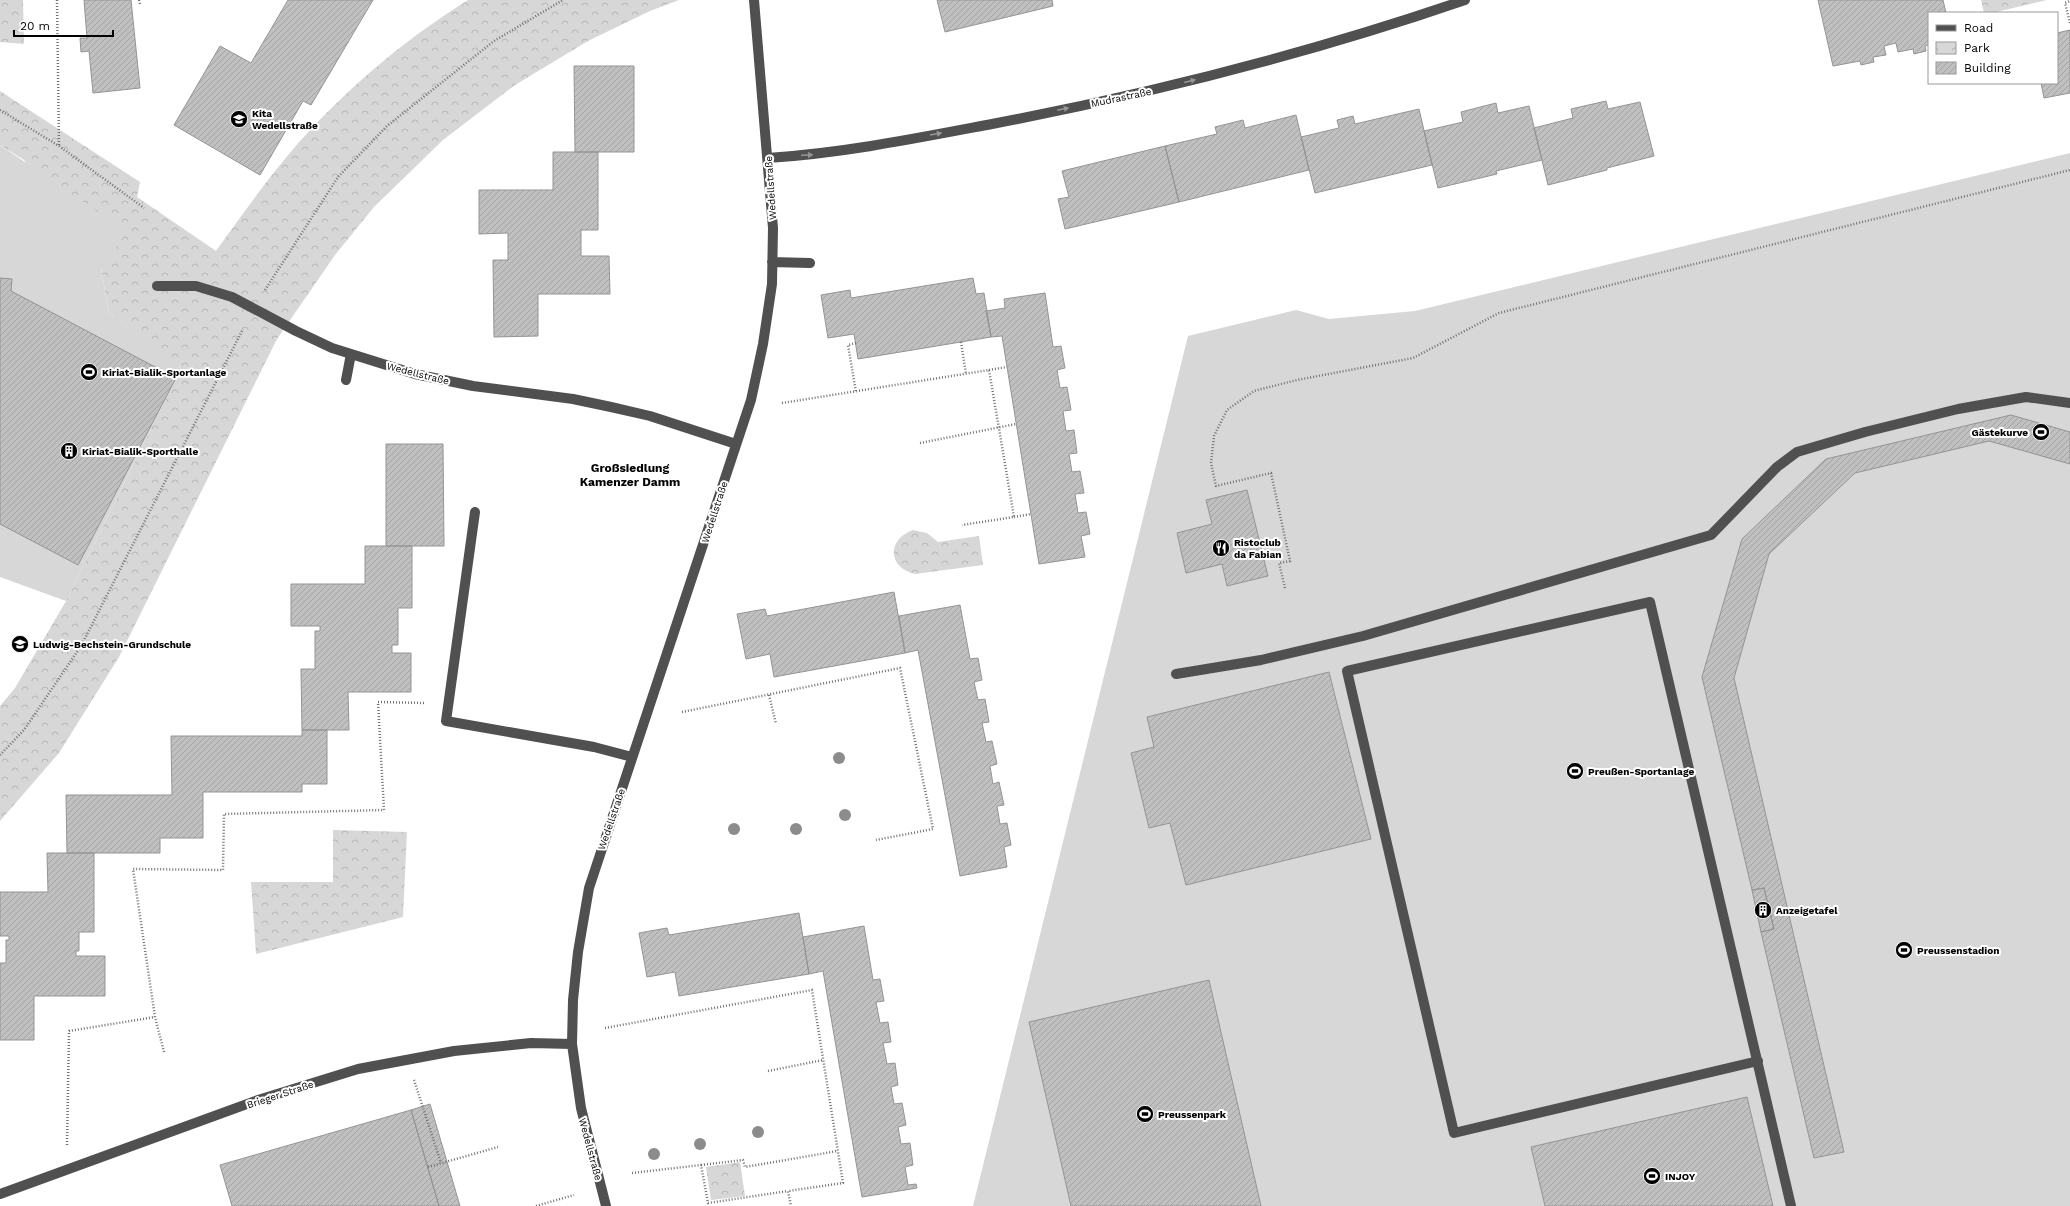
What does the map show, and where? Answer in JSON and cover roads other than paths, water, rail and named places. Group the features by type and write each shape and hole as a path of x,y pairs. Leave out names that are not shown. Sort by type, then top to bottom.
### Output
{"street":[{"name":"Wedellstraße","path":"606,1206 582,1115 572,1044 573,1000 578,952 589,888 751,400 763,344 772,284 773,228 754,0"},
{"name":"Mudrastraße","path":"768,158 814,155 931,135 1153,90 1255,64 1417,17 1466,0"},
{"path":"772,262 810,264"},
{"name":"Wedellstraße","path":"157,286 196,286 232,297 309,338 351,354 415,374 473,386 573,399 650,416 736,444"},
{"path":"346,380 351,354"},
{"path":"1176,674 1261,660 1363,636 1711,535 1778,467 1797,452 1886,426 1958,409 2026,397 2070,403"},
{"path":"475,512 446,721 594,747 632,757"},
{"path":"1758,1062 1454,1133 1347,671 1650,602 1792,1206"},
{"name":"Brieger Straße","path":"0,1194 258,1100 358,1069 454,1050 531,1043 572,1044"}],"place":[{"name":"Kita Wedellstraße","path":"239,119"},
{"name":"Kiriat-Bialik-Sportanlage","path":"89,372"},
{"name":"Gästekurve","path":"2041,432"},
{"name":"Kiriat-Bialik-Sporthalle","path":"69,451"},
{"name":"Ristoclub da Fabian","path":"1221,548"},
{"name":"Ludwig-Bechstein-Grundschule","path":"20,644"},
{"name":"Preußen-Sportanlage","path":"1575,771"},
{"name":"Anzeigetafel","path":"1763,910"},
{"name":"Preussenstadion","path":"1904,950"},
{"name":"Preussenpark","path":"1145,1114"},
{"name":"INJOY","path":"1652,1176"}],"district":[{"name":"Großsiedlung Kamenzer Damm","path":"630,475"}]}
